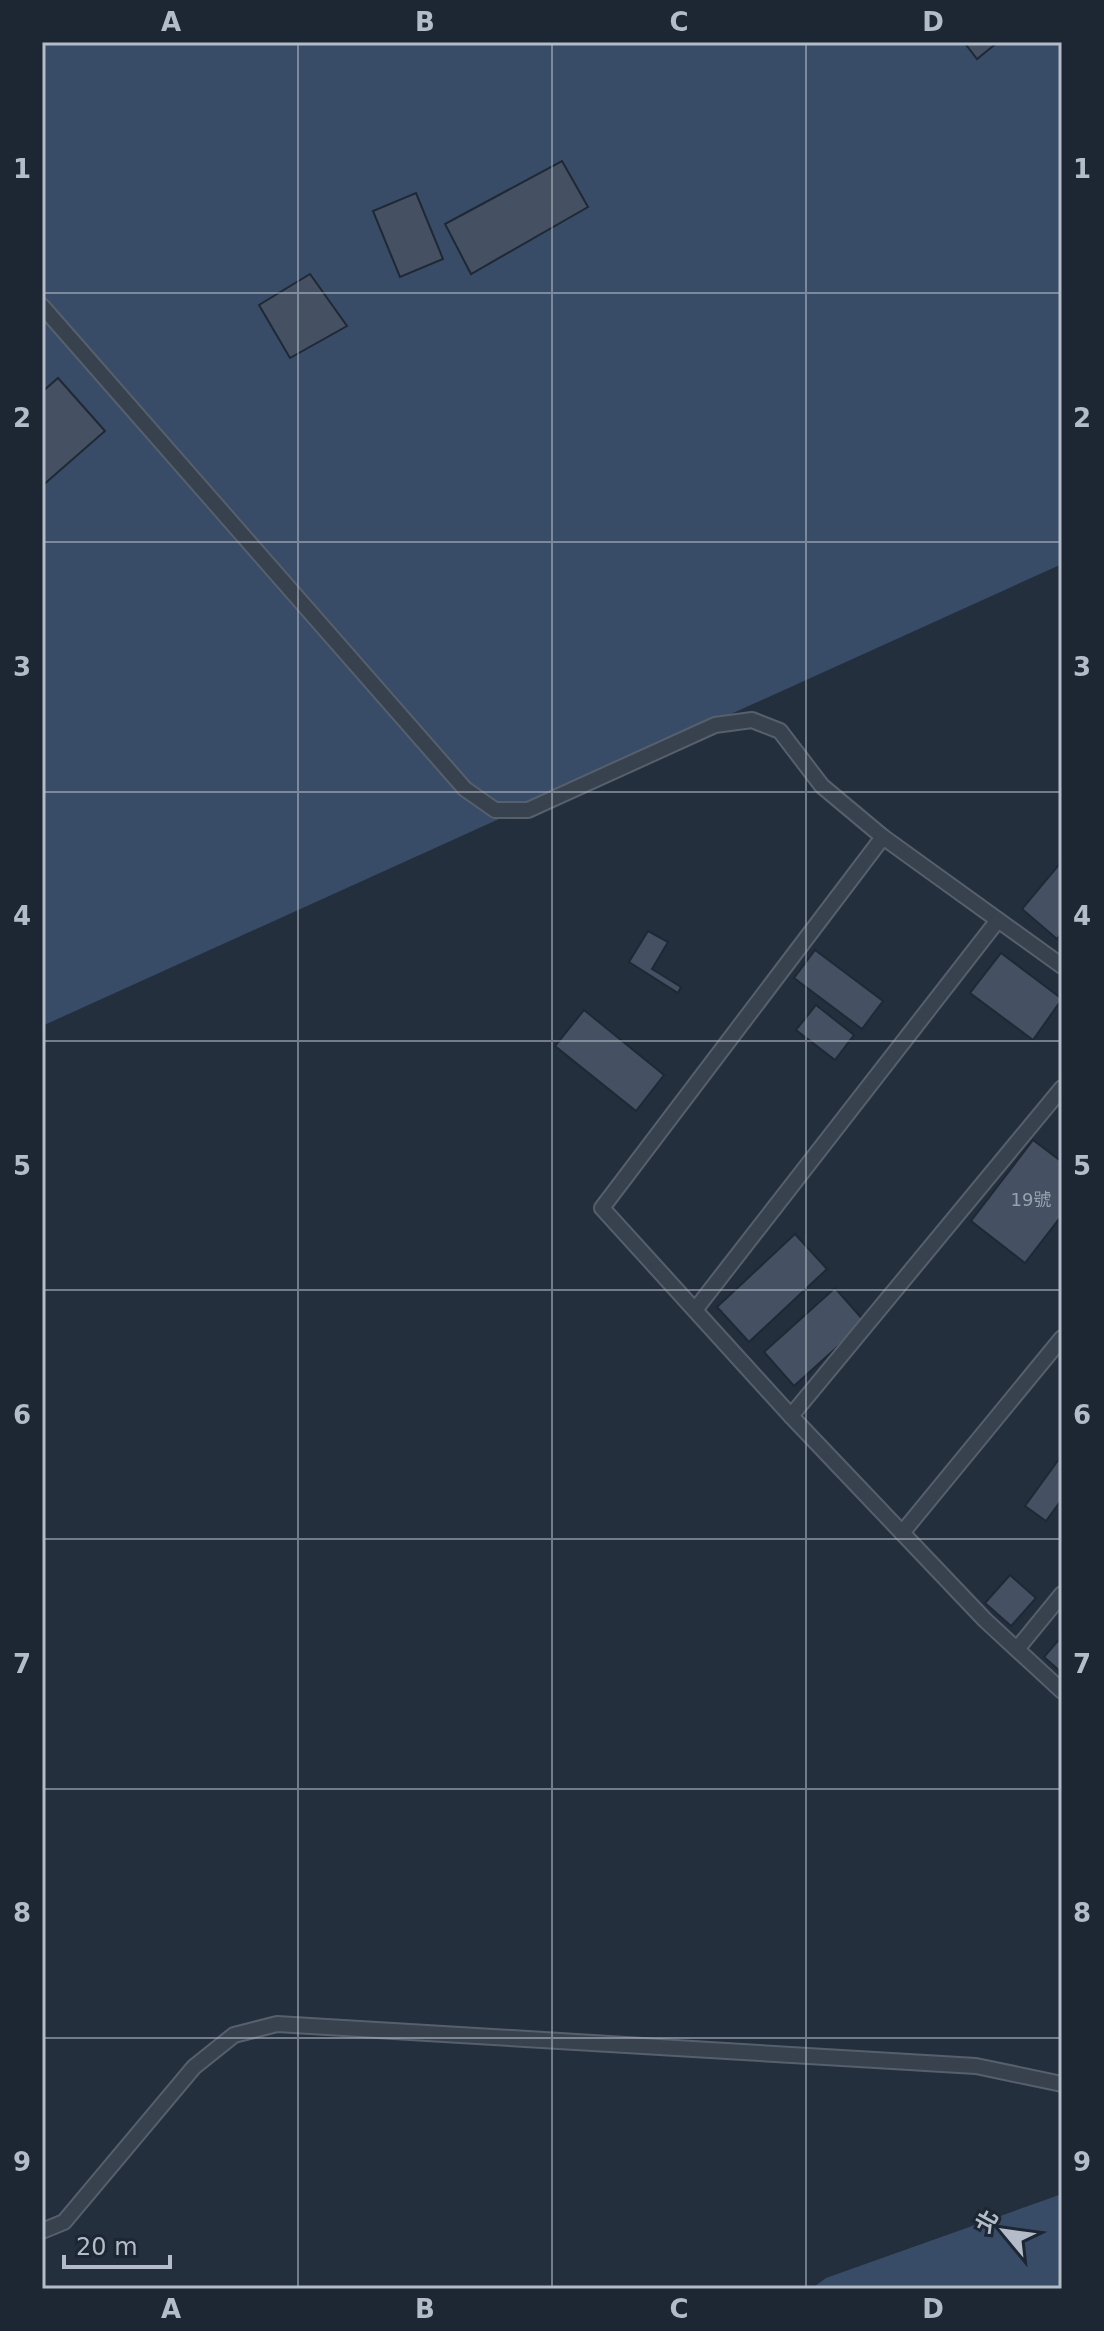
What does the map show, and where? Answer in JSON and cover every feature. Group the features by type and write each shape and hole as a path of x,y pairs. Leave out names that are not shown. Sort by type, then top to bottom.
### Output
{"lane":[{"path":"42,306 465,789 495,810 528,810 715,725 752,720 780,731 822,786 883,837 1062,966"},
{"path":"883,837 602,1208 902,1533 1062,1691"},
{"path":"695,1310 998,920"},
{"path":"791,1416 1062,1088"},
{"path":"902,1533 1062,1338"},
{"path":"1017,1649 1062,1594"},
{"path":"42,2231 64,2222 194,2067 234,2035 277,2024 976,2066 1062,2084"}],"water":[{"path":"42,42 1062,42 1062,564 42,1026"},
{"path":"1062,2194 1062,2289 811,2289 826,2278"}],"building":[{"path":"964,42 998,42 977,59"},
{"path":"562,161 588,207 471,274 445,224"},
{"path":"416,193 443,259 400,277 373,211"},
{"path":"310,274 347,326 290,358 259,305"},
{"path":"58,378 105,431 42,486 42,392"},
{"path":"1062,861 1062,933 1057,939 1022,909"},
{"path":"648,931 668,942 652,969 681,987 678,993 629,962"},
{"path":"815,950 883,1001 862,1029 794,978"},
{"path":"1001,953 1062,999 1033,1040 970,993"},
{"path":"816,1005 854,1035 835,1060 796,1030"},
{"path":"584,1010 664,1075 636,1111 555,1046"},
{"path":"1033,1140 1062,1162 1062,1215 1025,1263 971,1221"},
{"path":"795,1234 827,1269 749,1342 717,1307"},
{"path":"835,1288 865,1322 794,1386 764,1352"},
{"path":"1062,1455 1062,1499 1046,1521 1025,1506"},
{"path":"1010,1575 1036,1598 1011,1626 985,1603"},
{"path":"1062,1636 1062,1673 1044,1657"}]}
